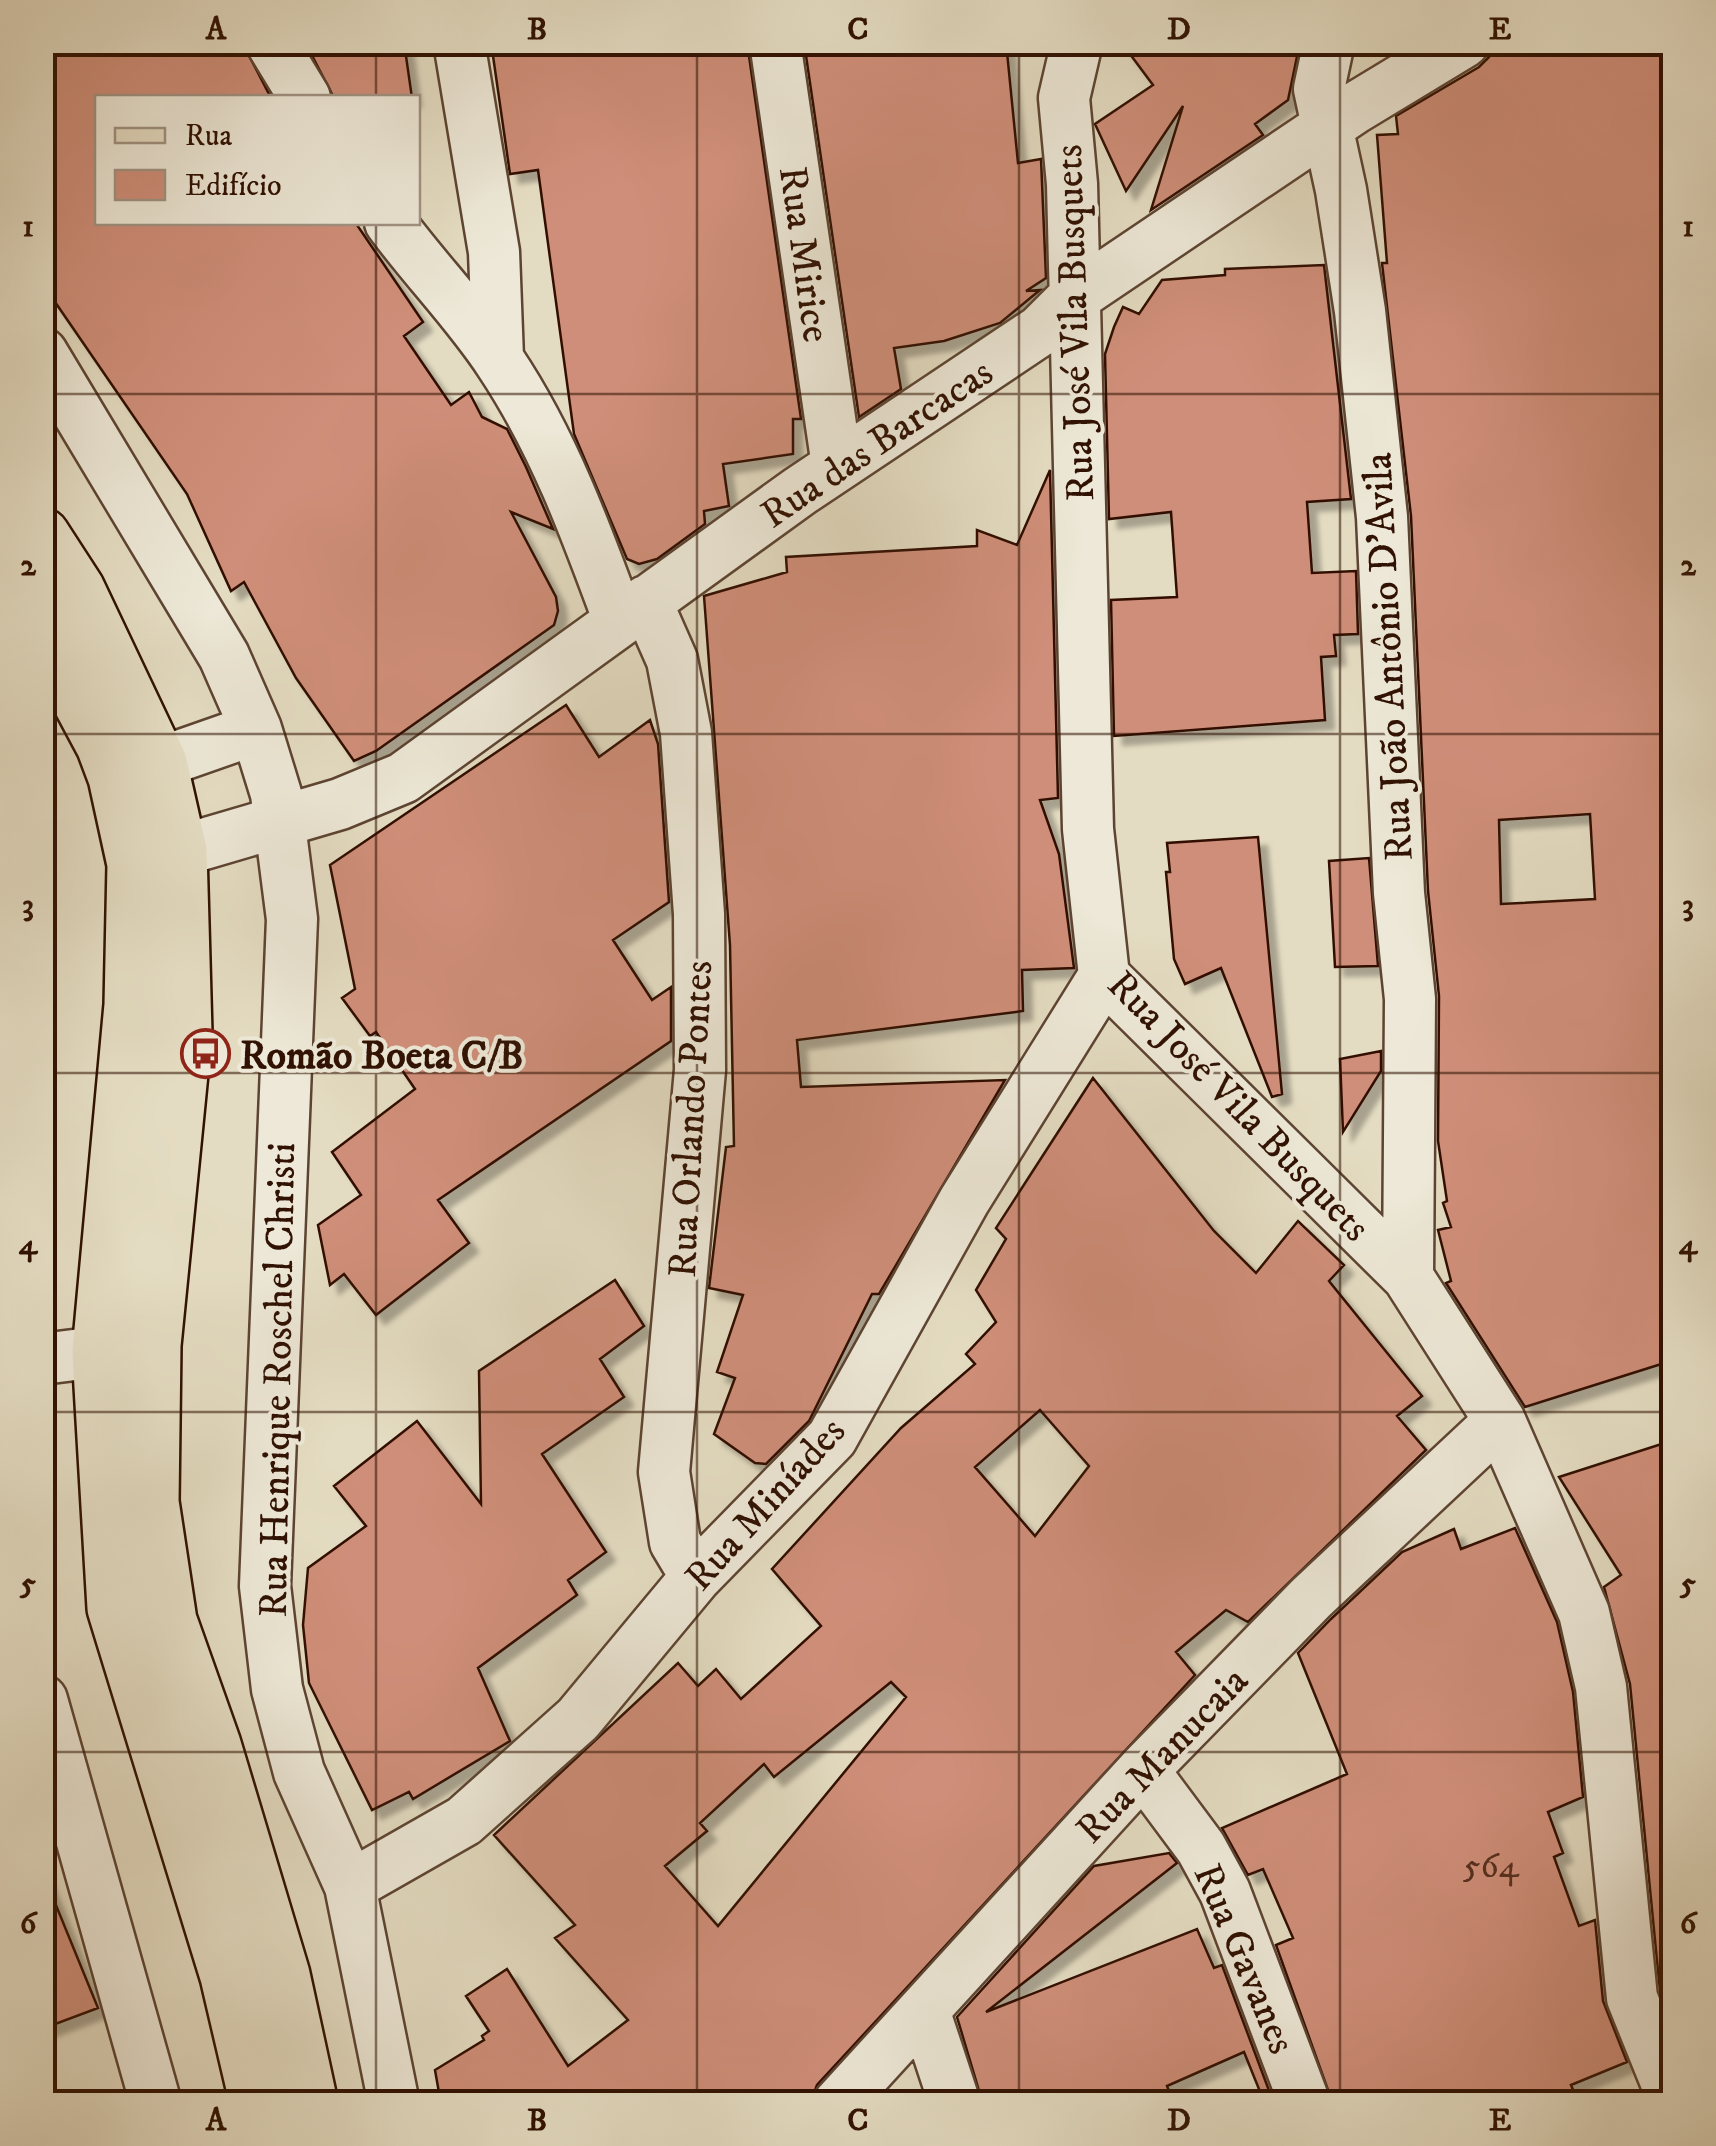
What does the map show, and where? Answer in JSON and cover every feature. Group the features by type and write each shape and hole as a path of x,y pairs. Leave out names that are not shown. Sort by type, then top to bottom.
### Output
{"main road":[{"path":"42,536 77,590 138,770 157,857 184,1033 153,1345 150,1502 169,1620 213,1745 282,1975 310,2104"},
{"path":"42,629 138,770"},
{"path":"157,857 132,1005 100,1352 115,1608 228,1976 258,2104"}],"street":[{"path":"271,42 303,95"},
{"path":"459,42 494,252 498,358"},
{"name":"Rua Mirice","path":"774,42 837,466"},
{"name":"Rua José Vila Busquets","path":"1078,42 1064,98 1072,184 1088,829 1104,976 1408,1278 1500,1421 1584,1613 1601,1687 1632,1998 1674,2102"},
{"name":"Rua João Antônio D'Avila","path":"1329,42 1319,89 1342,190 1360,311 1382,517 1400,892 1410,999 1408,1278"},
{"name":"Rua das Barcacas","path":"280,819 340,804 403,778 837,466 1041,330 1074,298 1464,42"},
{"name":"Rua Orlando Pontes","path":"392,225 498,358 532,413 582,520 633,611 672,660 686,733 699,914 700,1070 664,1472 675,1542 696,1577"},
{"name":"Rua Henrique Roschel Christi","path":"42,353 188,590 256,729 280,819 292,919 265,1586 277,1689 299,1772 350,1886 394,2104"},
{"path":"138,770 256,729"},
{"path":"157,857 280,819"},
{"name":"Rua Miníades","path":"350,1886 464,1821 578,1719 696,1577 832,1438 964,1200 1104,976"},
{"path":"42,1359 153,1345"},
{"name":"Rua Manucaia","path":"838,2104 1142,1770 1310,1598 1500,1421"},
{"path":"42,1700 156,2104"},
{"name":"Rua Gavanes","path":"1142,1770 1201,1848 1224,1892 1305,2104"},
{"path":"924,2010 955,2104"}],"building":[{"path":"42,42 242,42 269,95 95,95 95,225 357,225 423,322 404,336 451,405 469,392 482,417 507,429 526,467 553,529 511,512 556,597 554,625 376,751 354,761 296,678 244,582 231,591 187,494 42,283"},
{"path":"305,42 404,42 412,95 332,95"},
{"path":"491,42 747,42 801,419 793,419 793,454 723,464 729,506 704,511 705,524 657,559 639,564 627,559 574,434 538,170 510,174"},
{"path":"804,42 1006,42 1018,163 1041,159 1046,278 1026,291 1040,290 1000,323 944,341 894,348 901,389 859,417"},
{"path":"1121,42 1268,42 1276,53 1288,42 1300,42 1288,100 1255,124 1263,135 1151,210 1183,106 1126,191 1095,124 1153,85"},
{"path":"1493,42 1667,42 1669,60 1674,60 1674,1360 1525,1407 1446,1283 1451,1281 1438,1230 1451,1227 1443,1203 1447,1201 1438,1141 1439,996 1428,891 1411,516 1382,263 1387,263 1377,135 1398,134 1396,116 1479,67 1489,57","holes":["1590,814 1595,899 1501,904 1499,820"]},
{"path":"1324,265 1351,499 1307,502 1312,573 1356,571 1358,634 1334,635 1336,656 1321,657 1325,720 1114,736 1111,600 1177,597 1171,512 1109,519 1105,354 1114,327 1123,307 1139,314 1162,280 1225,275 1225,269"},
{"path":"1050,470 1058,798 1040,800 1059,854 1074,968 1022,970 1023,1011 797,1040 801,1087 1005,1080 879,1294 872,1294 809,1421 766,1464 755,1463 714,1434 735,1378 717,1372 743,1295 709,1288 726,1147 734,1146 730,945 704,596 787,572 786,557 977,546 977,530 1017,545"},
{"path":"566,705 599,757 650,720 658,744 669,902 613,940 652,1000 671,987 671,1041 438,1200 469,1243 376,1315 344,1274 330,1285 318,1225 361,1195 332,1152 415,1089 376,1032 370,1036 342,998 355,989 330,865"},
{"path":"1258,837 1282,1094 1272,1097 1221,968 1185,984 1174,959 1166,872 1170,872 1167,843"},
{"path":"1369,858 1378,966 1335,967 1329,861"},
{"path":"1381,1051 1381,1071 1343,1132 1340,1059"},
{"path":"1093,1078 1214,1231 1256,1273 1298,1221 1344,1265 1329,1281 1422,1396 1397,1416 1426,1450 1248,1622 1226,1610 1176,1652 1195,1675 817,2085 810,2104 441,2104 435,2070 484,2040 482,2036 489,2031 466,1996 507,1969 568,2066 628,2020 555,1938 575,1925 494,1835 678,1663 698,1686 716,1669 741,1699 821,1626 772,1569 901,1428 975,1364 966,1354 996,1322 976,1290 1006,1239 996,1228","holes":["1040,1410 1089,1466 1035,1536 975,1467","891,1682 906,1697 718,1926 665,1866 707,1831 700,1823 764,1764 774,1777"]},
{"path":"615,1280 644,1326 600,1359 624,1397 542,1454 606,1552 568,1580 577,1595 478,1668 510,1741 413,1799 409,1792 372,1810 309,1683 303,1625 308,1568 366,1526 334,1486 417,1421 481,1504 479,1371"},
{"path":"1674,1440 1674,2024 1660,1991 1630,1684 1604,1587 1621,1575 1559,1477"},
{"path":"1515,1528 1557,1622 1573,1692 1583,1797 1548,1812 1563,1853 1554,1857 1579,1926 1595,1920 1603,2001 1627,2062 1571,2085 1579,2104 1333,2104 1276,1945 1293,1938 1263,1869 1248,1875 1222,1828 1347,1774 1298,1653 1331,1619 1402,1552 1454,1529 1461,1549"},
{"path":"1169,1853 1177,1863 986,2012 1197,1929 1214,1968 1222,1965 1274,2104 1265,2104 1244,2052 1167,2086 1174,2104 983,2104 957,2017 1094,1866"},
{"path":"42,1871 98,2008 42,2029"}],"place":[{"name":"Romão Boeta C/B","path":"205,1054"}]}
